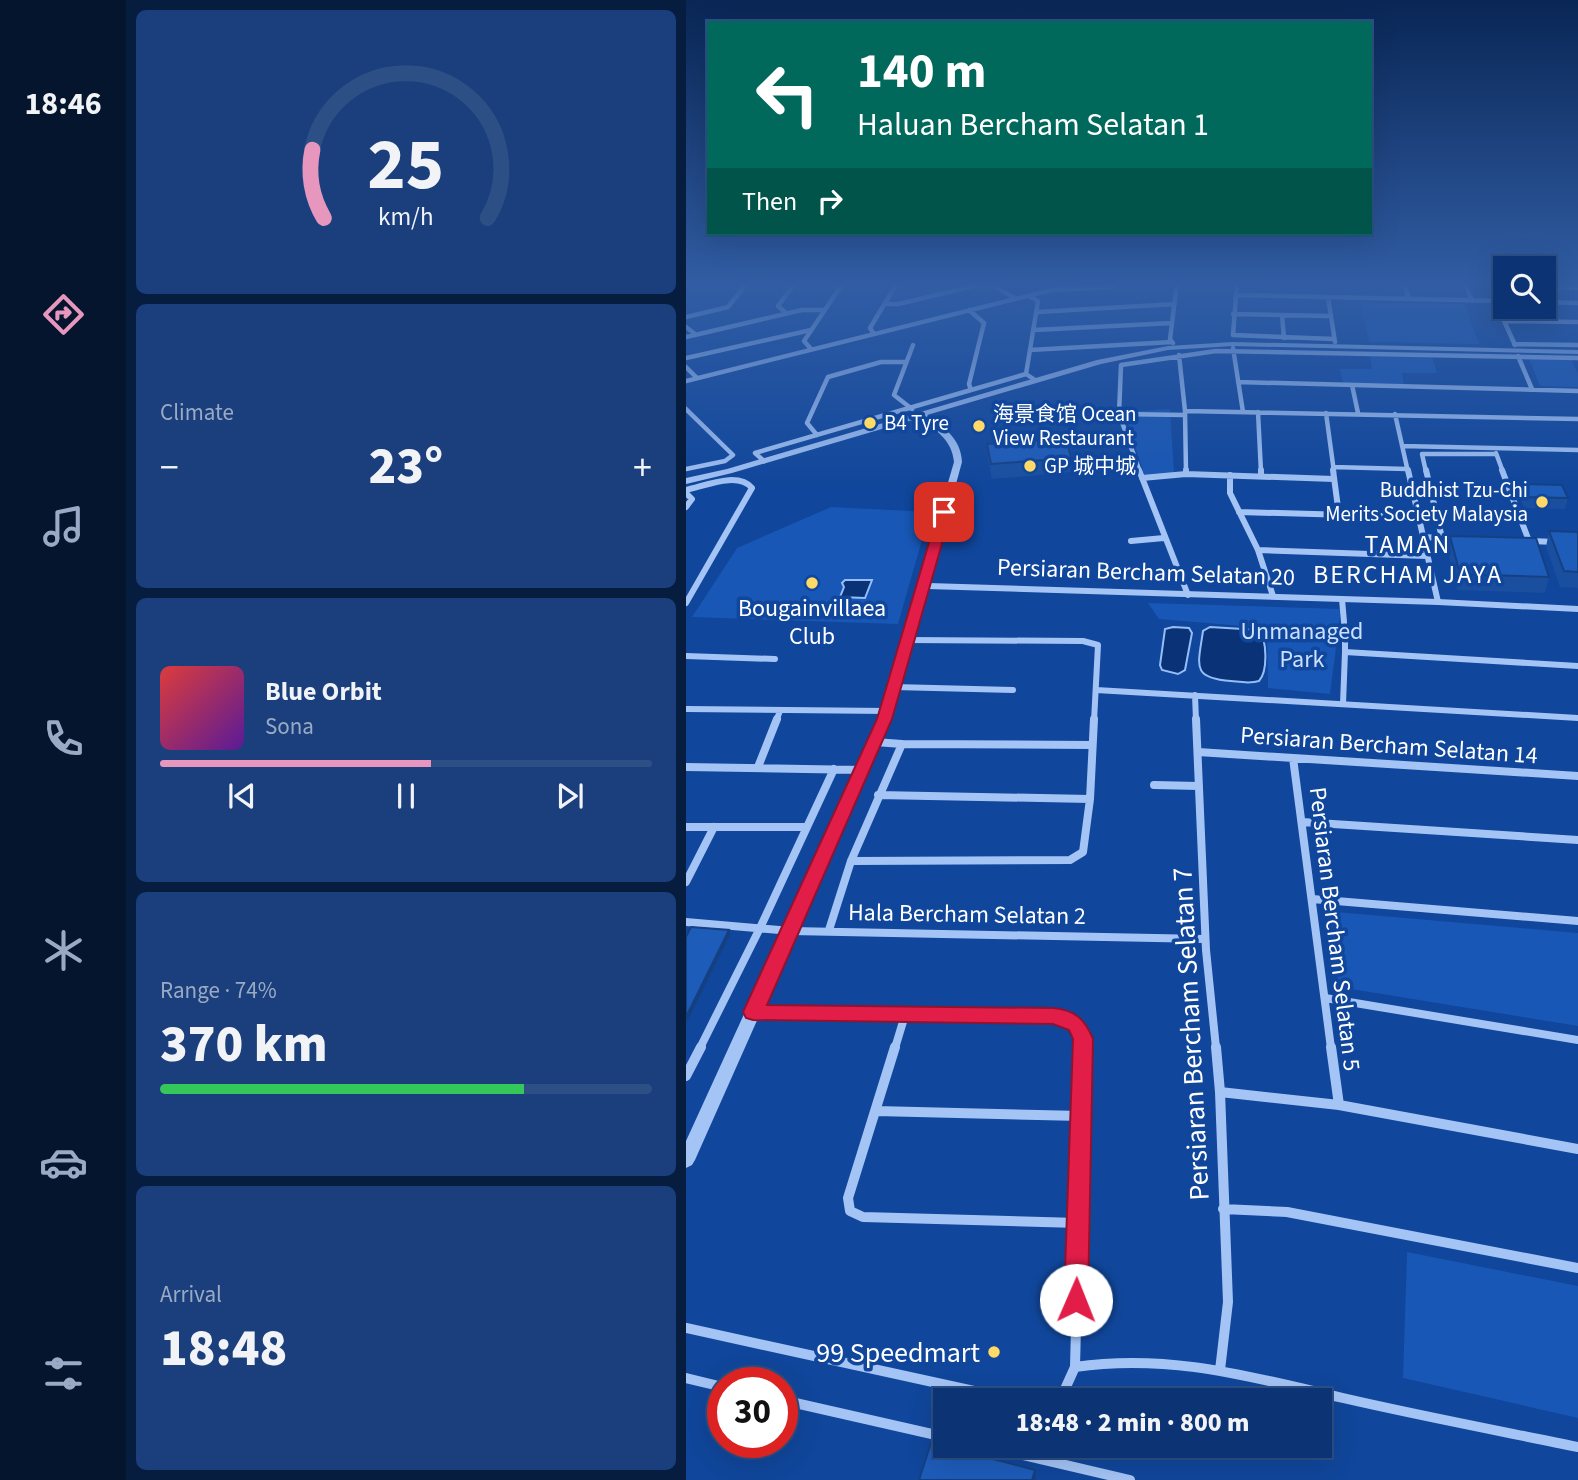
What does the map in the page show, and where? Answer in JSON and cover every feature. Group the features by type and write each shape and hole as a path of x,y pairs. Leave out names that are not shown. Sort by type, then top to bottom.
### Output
{"street":[{"path":"686,358 712,352"},
{"path":"686,381 799,352"},
{"path":"686,1160 875,742 887,711 958,462 955,444 939,427 894,395 910,352"},
{"path":"971,390 969,384 977,352"},
{"path":"1026,374 1030,352"},
{"path":"686,481 764,461 1035,380 1141,352"},
{"path":"1188,595 1164,538 1119,414 1121,365 1194,352"},
{"path":"1236,352 1243,412"},
{"path":"1374,352 1460,352"},
{"path":"1517,352 1532,389"},
{"path":"1532,352 1578,358"},
{"path":"1179,355 1185,413 1186,474"},
{"path":"817,435 807,424 828,377 881,362 906,362"},
{"path":"686,368 698,378"},
{"path":"764,461 755,453 1026,374 1035,380"},
{"path":"1238,383 1578,391"},
{"path":"1352,385 1357,413"},
{"path":"686,409 733,453 732,457 725,461 686,469"},
{"path":"1258,412 1261,476"},
{"path":"1326,413 1339,515"},
{"path":"1119,414 1357,413 1578,419"},
{"path":"1395,414 1438,602"},
{"path":"893,423 939,427"},
{"path":"1402,446 1495,451"},
{"path":"1442,538 1423,453 1578,450"},
{"path":"1495,451 1529,541"},
{"path":"1333,467 1424,464"},
{"path":"1142,478 1186,474 1334,479"},
{"path":"1230,475 1230,493 1258,550 1273,596"},
{"path":"686,507 692,499 686,491 724,481 741,480 751,486 749,496 686,603"},
{"path":"1240,512 1418,517"},
{"path":"1423,537 1469,539"},
{"path":"1131,541 1164,538"},
{"path":"1516,540 1566,542"},
{"path":"1258,550 1427,556"},
{"name":"Persiaran Bercham Selatan 20","path":"922,586 1273,596 1578,609"},
{"path":"1342,599 1344,622"},
{"path":"1343,704 1345,632"},
{"path":"851,861 1070,860 1083,852 1090,799 1098,645 1092,642 906,640"},
{"path":"1346,652 1578,666"},
{"path":"686,656 775,660"},
{"path":"894,687 1013,690"},
{"path":"1096,690 1578,718"},
{"name":"Persiaran Bercham Selatan 7","path":"1195,695 1205,939 1220,1092 1228,1302 1220,1370"},
{"path":"686,709 887,711"},
{"path":"758,767 780,711"},
{"path":"875,742 1091,745"},
{"path":"830,930 851,861 878,795 906,744"},
{"name":"Persiaran Bercham Selatan 14","path":"1198,752 1578,776"},
{"name":"Persiaran Bercham Selatan 5","path":"1293,758 1339,1105"},
{"path":"686,767 863,770"},
{"path":"686,1076 760,928 834,769"},
{"path":"1154,785 1199,786"},
{"path":"878,795 1090,799"},
{"path":"1302,822 1578,840"},
{"path":"686,827 807,827"},
{"path":"686,882 713,827"},
{"path":"1312,899 1578,920"},
{"name":"Hala Bercham Selatan 2","path":"686,922 791,931 1205,939"},
{"path":"1325,998 1578,1040"},
{"path":"753,1012 1053,1016 1070,1020 1081,1032 1083,1039 1075,1367 1065,1388"},
{"path":"905,1015 847,1205 856,1215 1078,1223"},
{"path":"1220,1092 1339,1105 1578,1149"},
{"path":"876,1111 1081,1116"},
{"path":"1223,1209 1287,1212 1578,1268"},
{"path":"686,1328 960,1388"},
{"path":"1075,1367 1131,1359 1220,1370 1578,1447"},
{"path":"686,1378 707,1383"},
{"path":"798,1404 933,1434"},
{"path":"1059,1458 1130,1480"}],"green space":[{"path":"1370,356 1432,357 1437,373 1402,373 1404,384 1343,383 1340,369 1372,369"},
{"path":"1529,358 1571,359 1578,374 1578,387 1540,386"},
{"path":"1170,409 1174,473 1145,477 1124,412"},
{"name":"Bougainvillaea Club","path":"831,507 930,512 898,624 692,617 737,548"},
{"name":"Unmanaged Park","path":"1148,603 1341,609 1330,694 1268,688 1267,628 1159,619"},
{"path":"1325,911 1578,933 1578,1026 1339,987"},
{"path":"1407,1252 1578,1286 1578,1418 1403,1378"}],"shaded area":[{"path":"845,580 872,580 865,598 840,597"},
{"path":"1210,627 1259,630 1264,641 1265,656 1264,670 1259,681 1218,679 1203,673 1199,661 1203,631"},
{"path":"1189,628 1192,633 1185,670 1178,674 1162,670 1160,665 1165,629"}],"building":[{"path":"1066,438 1071,458 991,464 987,444"},
{"path":"1522,484 1562,485 1568,498 1526,497"},
{"path":"1549,531 1578,532 1578,572 1564,571"},
{"path":"1450,536 1536,538 1549,577 1460,574"},
{"path":"691,927 729,930 686,1017 686,937"},
{"path":"931,1443 933,1458 989,1458 1035,1470 1032,1480 919,1480"}],"place":[{"name":"B4 Tyre","path":"870,423"},
{"name":"海景食馆 Ocean View Restaurant","path":"979,426"},
{"name":"GP 城中城","path":"1030,466"},
{"name":"Buddhist Tzu-Chi Merits Society Malaysia","path":"1542,502"},
{"name":"Bougainvillaea Club","path":"812,583"},
{"name":"99 Speedmart","path":"994,1352"}],"district":[{"name":"TAMAN BERCHAM JAYA","path":"1408,559"}],"route":[{"path":"944,512 884,719 753,1012 793,1015 1053,1016 1070,1020 1077,1025 1083,1039 1076,1300"}]}
